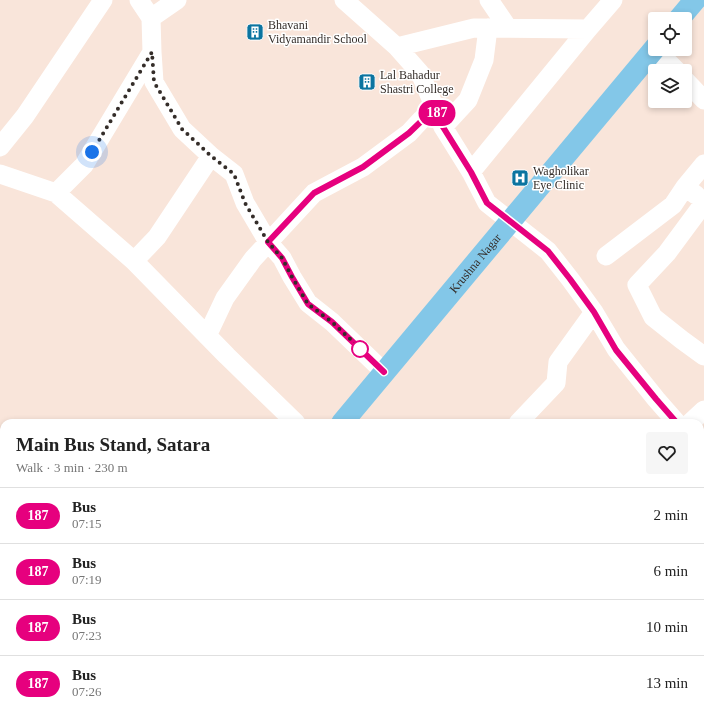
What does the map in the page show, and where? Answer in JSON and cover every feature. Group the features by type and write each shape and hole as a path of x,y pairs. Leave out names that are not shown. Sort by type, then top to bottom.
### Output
{"main road":[{"path":"685,12 695,0"},
{"name":"Krushna Nagar","path":"345,419 649,56"}],"street":[{"path":"139,0 151,18 154,82 182,129 211,156 234,174 245,203 268,242 282,258 308,304 332,322 384,372"},
{"path":"151,18 177,0"},
{"path":"344,0 397,47 420,73 443,127 471,172 487,203 548,251 594,312 616,350 674,419"},
{"path":"489,0 508,28"},
{"path":"471,172 613,0"},
{"path":"0,147 25,116 98,2"},
{"path":"397,47 474,28 588,29"},
{"path":"443,127 468,100 484,60 488,28"},
{"path":"56,193 84,165 152,52"},
{"path":"662,56 669,64"},
{"path":"692,87 704,100"},
{"path":"207,336 225,298 253,259 314,193 363,167 409,133 435,108"},
{"path":"134,261 157,237 211,156"},
{"path":"606,256 673,205 685,187 704,164"},
{"path":"2,178 56,193 134,261 207,336 292,419"},
{"path":"685,187 704,202 667,253 637,285 653,317 704,356"},
{"path":"522,419 556,383 558,362 594,312"},
{"path":"694,419 704,410"}],"bus line":[{"name":"187","path":"384,372 332,322 308,304 282,258 268,242 314,193 363,167 409,133 435,108 443,127 471,172 487,203 548,251 594,312 616,350 674,419"}],"place":[{"name":"Bhavani Vidyamandir School","path":"255,32"},
{"name":"Lal Bahadur Shastri College","path":"367,82"},
{"name":"Wagholikar Eye Clinic","path":"520,178"}],"route":[{"path":"92,152 152,52 154,82 182,129 211,156 234,174 245,203 268,242 282,258 308,304 332,322 364,352 360,349"}]}
